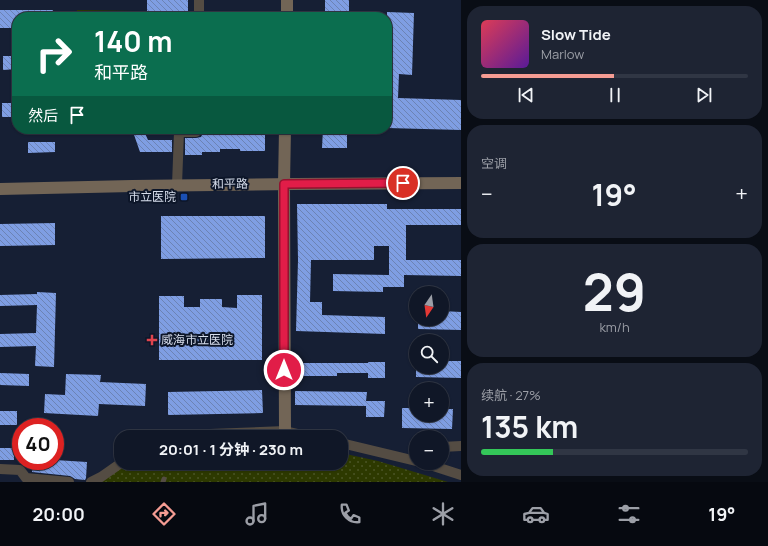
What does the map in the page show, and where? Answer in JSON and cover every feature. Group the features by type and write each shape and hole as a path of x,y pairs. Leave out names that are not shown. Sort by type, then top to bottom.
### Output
{"street":[{"path":"199,12 200,0"},
{"path":"287,0 287,12"},
{"path":"176,185 179,134"},
{"path":"285,134 285,430"},
{"name":"和平路","path":"0,189 176,185 461,183"},
{"path":"348,445 409,458"},
{"path":"449,447 461,446"},
{"path":"91,482 114,467"},
{"path":"0,469 20,470 26,478 69,482"},
{"path":"446,470 461,475"}],"green space":[{"path":"77,10 136,11 136,12 77,12"},
{"path":"348,455 378,461 448,482 97,482 117,470 348,470"}],"building":[{"path":"147,0 188,0 188,12 147,12"},
{"path":"325,0 349,0 349,12 325,12"},
{"path":"0,10 53,10 53,12 12,12 12,28 0,28"},
{"path":"392,12 414,13 412,75 399,74 398,98 461,100 461,130 392,128"},
{"path":"3,56 12,56 12,69 3,70"},
{"path":"2,103 12,103 12,117 2,117"},
{"path":"134,134 145,134 148,140 172,140 172,152 140,152"},
{"path":"265,134 265,151 220,149 220,152 202,152 202,155 185,155 185,138 196,138 201,137 202,135"},
{"path":"323,134 347,134 347,148 322,148"},
{"path":"28,142 55,142 55,152 28,153"},
{"path":"297,204 387,204 387,209 461,209 461,225 406,225 406,260 461,260 461,276 404,275 404,287 383,287 383,292 333,291 333,274 389,275 389,246 374,246 374,260 311,260 310,302 322,302 322,315 385,317 385,334 296,331 298,260"},
{"path":"161,216 265,216 265,258 161,259"},
{"path":"55,223 55,245 0,246 0,224"},
{"path":"37,292 56,293 54,367 35,366 36,346 0,347 0,334 36,333 37,305 0,306 0,295 37,294"},
{"path":"237,295 262,295 262,360 159,360 159,296 184,296 184,307 200,307 200,299 222,299 222,307 237,308"},
{"path":"449,311 461,312 461,330 418,329 418,326 449,326"},
{"path":"449,361 461,361 461,378 416,377 416,374 449,374"},
{"path":"385,362 385,378 368,378 368,373 337,373 337,376 297,376 296,363"},
{"path":"0,373 29,374 29,386 0,385"},
{"path":"66,374 101,375 100,382 146,384 145,406 99,404 98,416 44,413 45,394 65,395"},
{"path":"262,390 263,413 168,415 168,392"},
{"path":"295,391 367,392 366,401 385,401 384,417 366,417 366,406 295,405"},
{"path":"402,408 409,408 409,422 449,422 449,409 453,409 452,429 402,428"},
{"path":"0,411 17,411 17,418 12,418 12,425 0,425"},
{"path":"0,448 12,448 12,460 0,460"},
{"path":"64,461 87,462 85,480 75,479 70,476 32,472 32,470 64,470"}],"place":[{"name":"市立医院","path":"184,197"},
{"name":"威海市立医院","path":"152,340"}],"route":[{"path":"284,370 284,184 403,183"}]}
